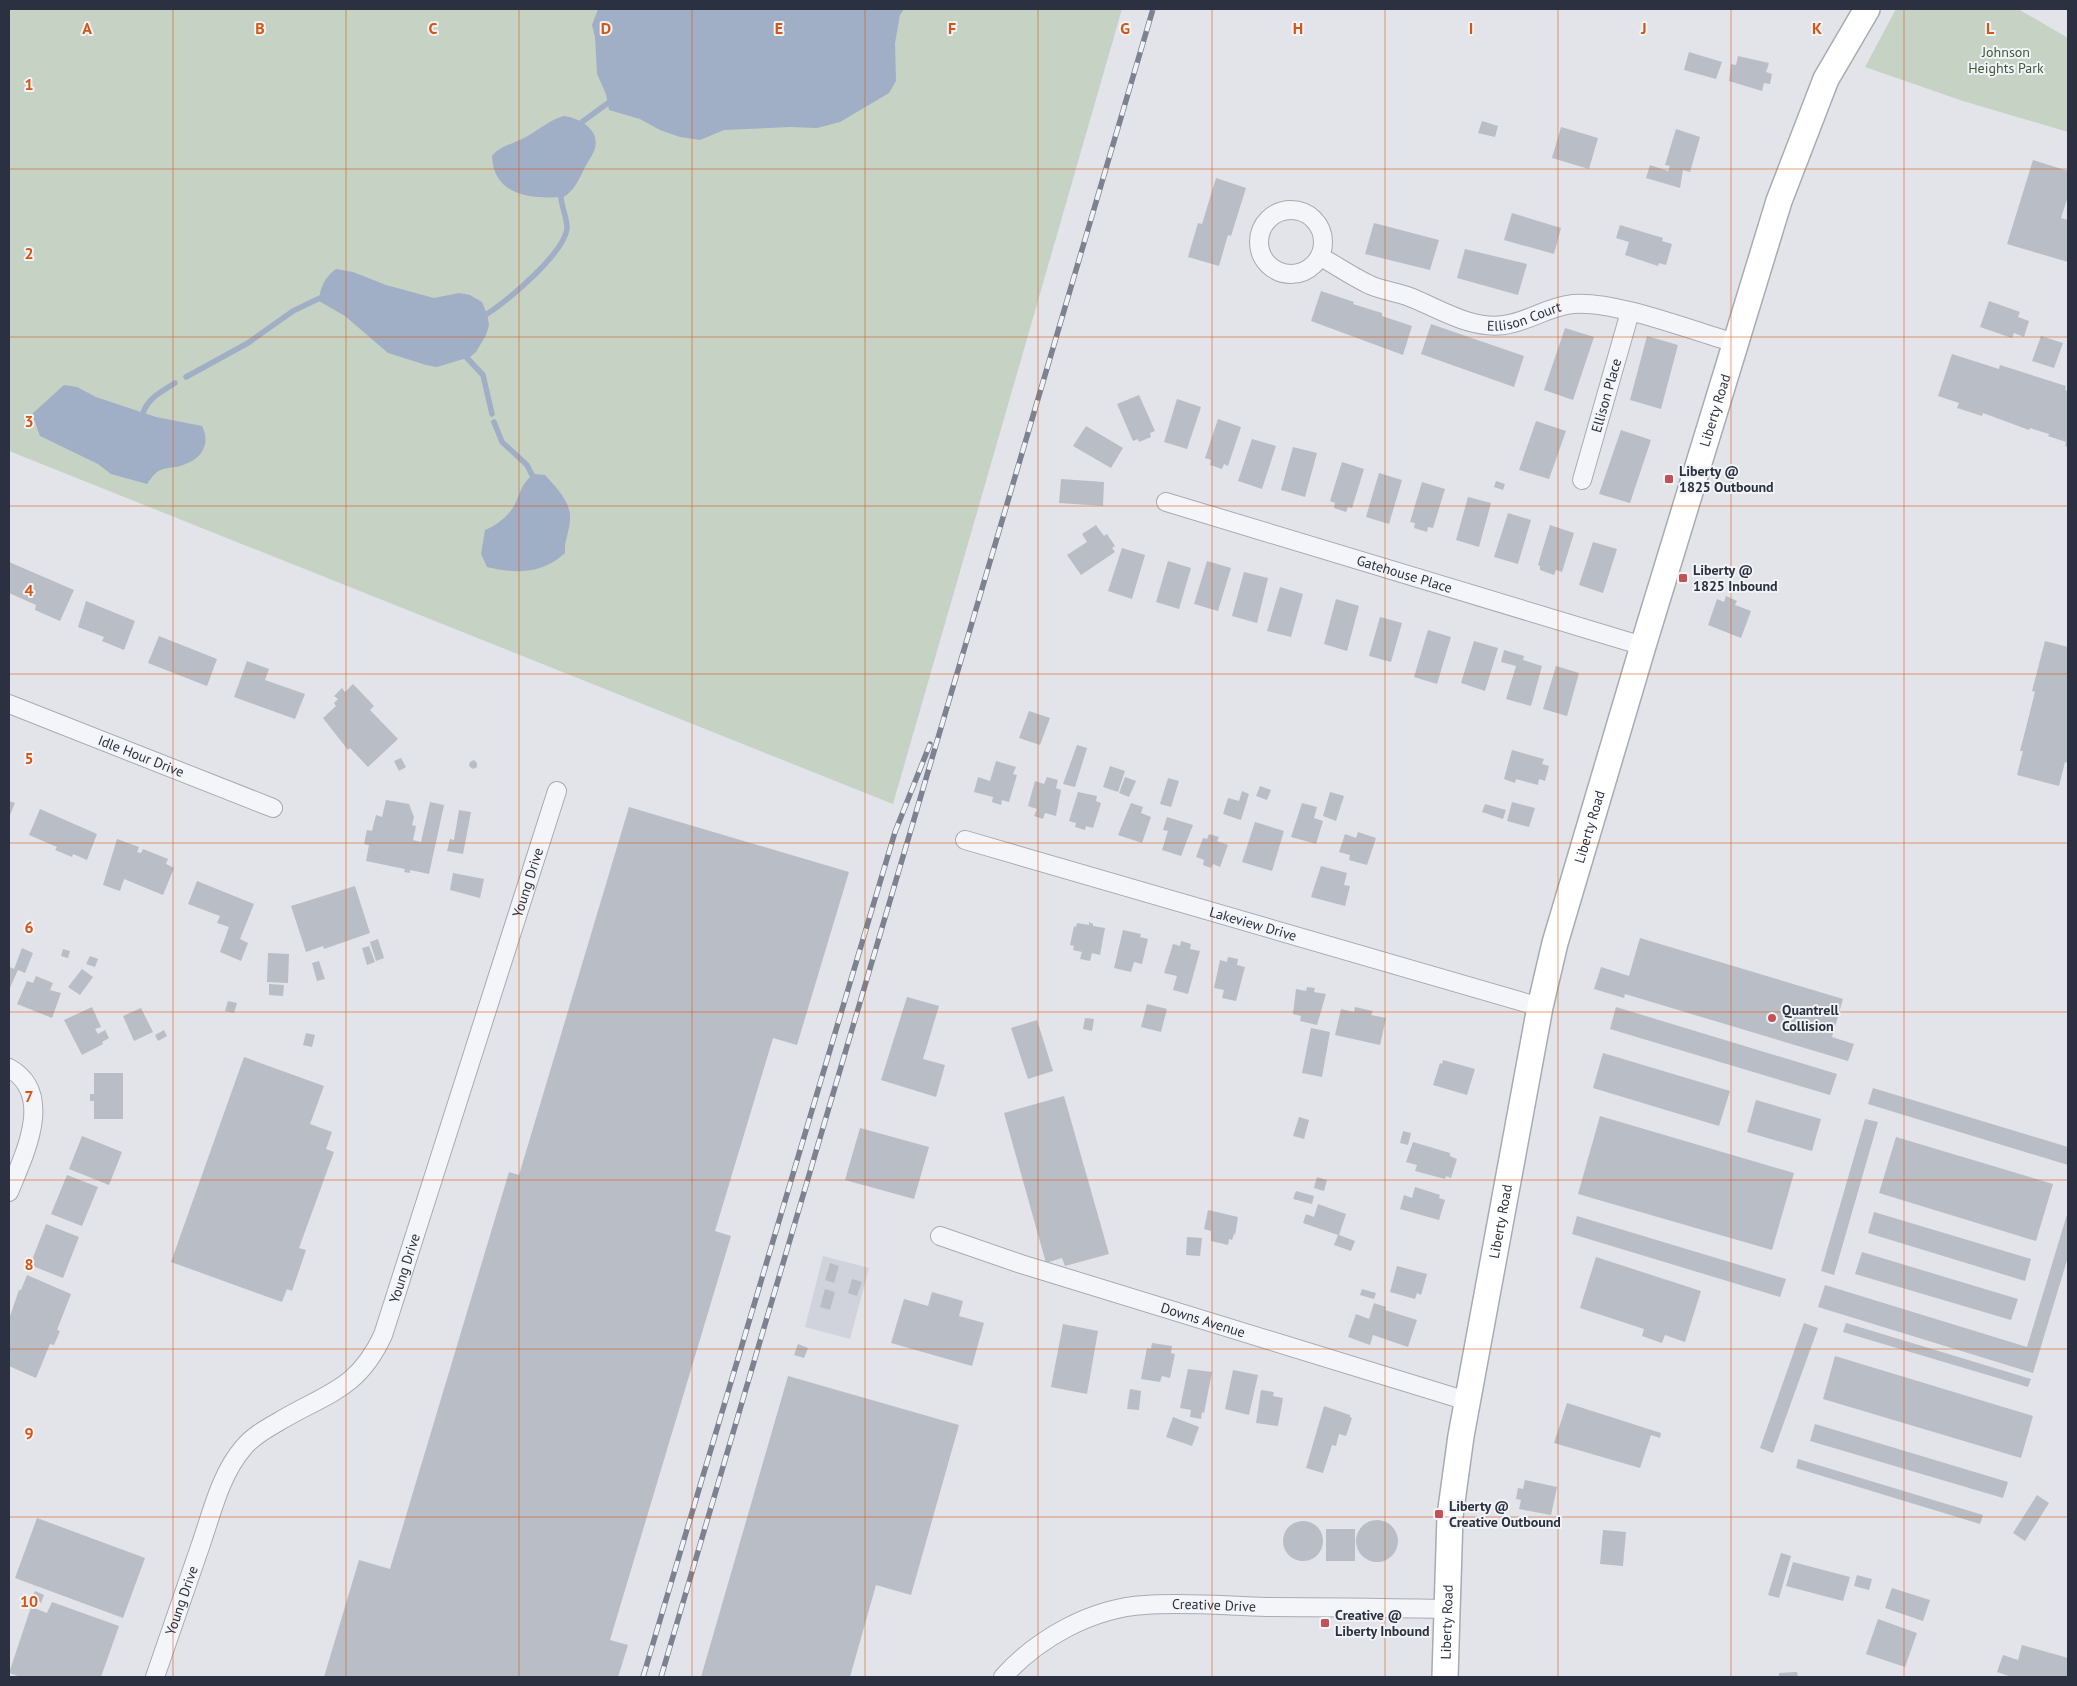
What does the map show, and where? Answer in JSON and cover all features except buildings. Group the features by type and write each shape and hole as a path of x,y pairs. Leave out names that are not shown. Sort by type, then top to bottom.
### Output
{"main road":[{"name":"Liberty Road","path":"1445,1677 1450,1516 1467,1401 1540,1007 1555,943 1642,646 1779,201 1826,79 1866,9"}],"street":[{"name":"Ellison Court","path":"1321,256 1370,285 1407,296 1445,314 1480,324 1502,326 1522,322 1545,311 1572,304 1606,307 1630,312 1735,343"},
{"name":"Ellison Place","path":"1582,480 1630,312"},
{"name":"Gatehouse Place","path":"1166,502 1642,646"},
{"name":"Idle Hour Drive","path":"9,704 273,808"},
{"name":"Young Drive","path":"155,1677 218,1496 231,1466 244,1446 270,1427 346,1385 363,1369 379,1342 557,791"},
{"name":"Lakeview Drive","path":"965,840 1540,1007"},
{"path":"9,1068 21,1078 30,1093 34,1108 32,1128 9,1192"},
{"name":"Downs Avenue","path":"940,1236 1021,1264 1467,1401"},
{"name":"Creative Drive","path":"1003,1677 1039,1644 1061,1631 1092,1617 1145,1605 1446,1609"}],"shaded area":[{"path":"823,1256 869,1268 850,1339 805,1327"}],"green space":[{"path":"9,9 1122,9 893,804 9,451"},
{"name":"Johnson Heights Park","path":"1896,9 2018,9 2068,38 2068,132 1963,101 1865,67"}],"water":[{"path":"598,9 904,9 900,15 895,43 896,81 889,93 840,122 817,128 790,127 724,130 700,140 680,137 660,130 640,119 609,110 606,94 597,74 595,37 592,25"},
{"path":"564,116 582,122 591,130 596,141 593,153 573,188 564,197 540,197 517,193 507,188 494,170 492,156 504,147"},
{"path":"336,269 353,272 386,285 434,298 459,293 470,295 482,302 487,314 489,325 486,335 476,352 470,357 437,367 388,353 345,316 319,301 324,283"},
{"path":"64,385 77,387 96,397 156,417 202,426 205,433 203,450 200,455 190,462 160,470 147,484 111,474 98,464 40,436 32,414"},
{"path":"535,474 545,475 562,495 568,506 570,523 565,553 538,569 508,571 487,567 481,554 485,530 506,516 515,504 525,483"}],"waterway":[{"path":"582,122 608,103"},
{"path":"487,314 508,299 534,276 564,238 567,228 561,198"},
{"path":"186,377 248,343 293,311 320,298"},
{"path":"467,358 483,375 492,414"},
{"path":"143,413 152,399 175,383"},
{"path":"494,422 502,442 527,465 532,475"}],"railway":[{"path":"661,1677 1153,9"},
{"path":"643,1677 895,832 930,744"}],"place":[{"name":"Liberty @ 1825 Outbound","path":"1669,479"},
{"name":"Liberty @ 1825 Inbound","path":"1683,578"},
{"name":"Quantrell Collision","path":"1772,1018"},
{"name":"Liberty @ Creative Outbound","path":"1439,1514"},
{"name":"Creative @ Liberty Inbound","path":"1325,1623"}]}
